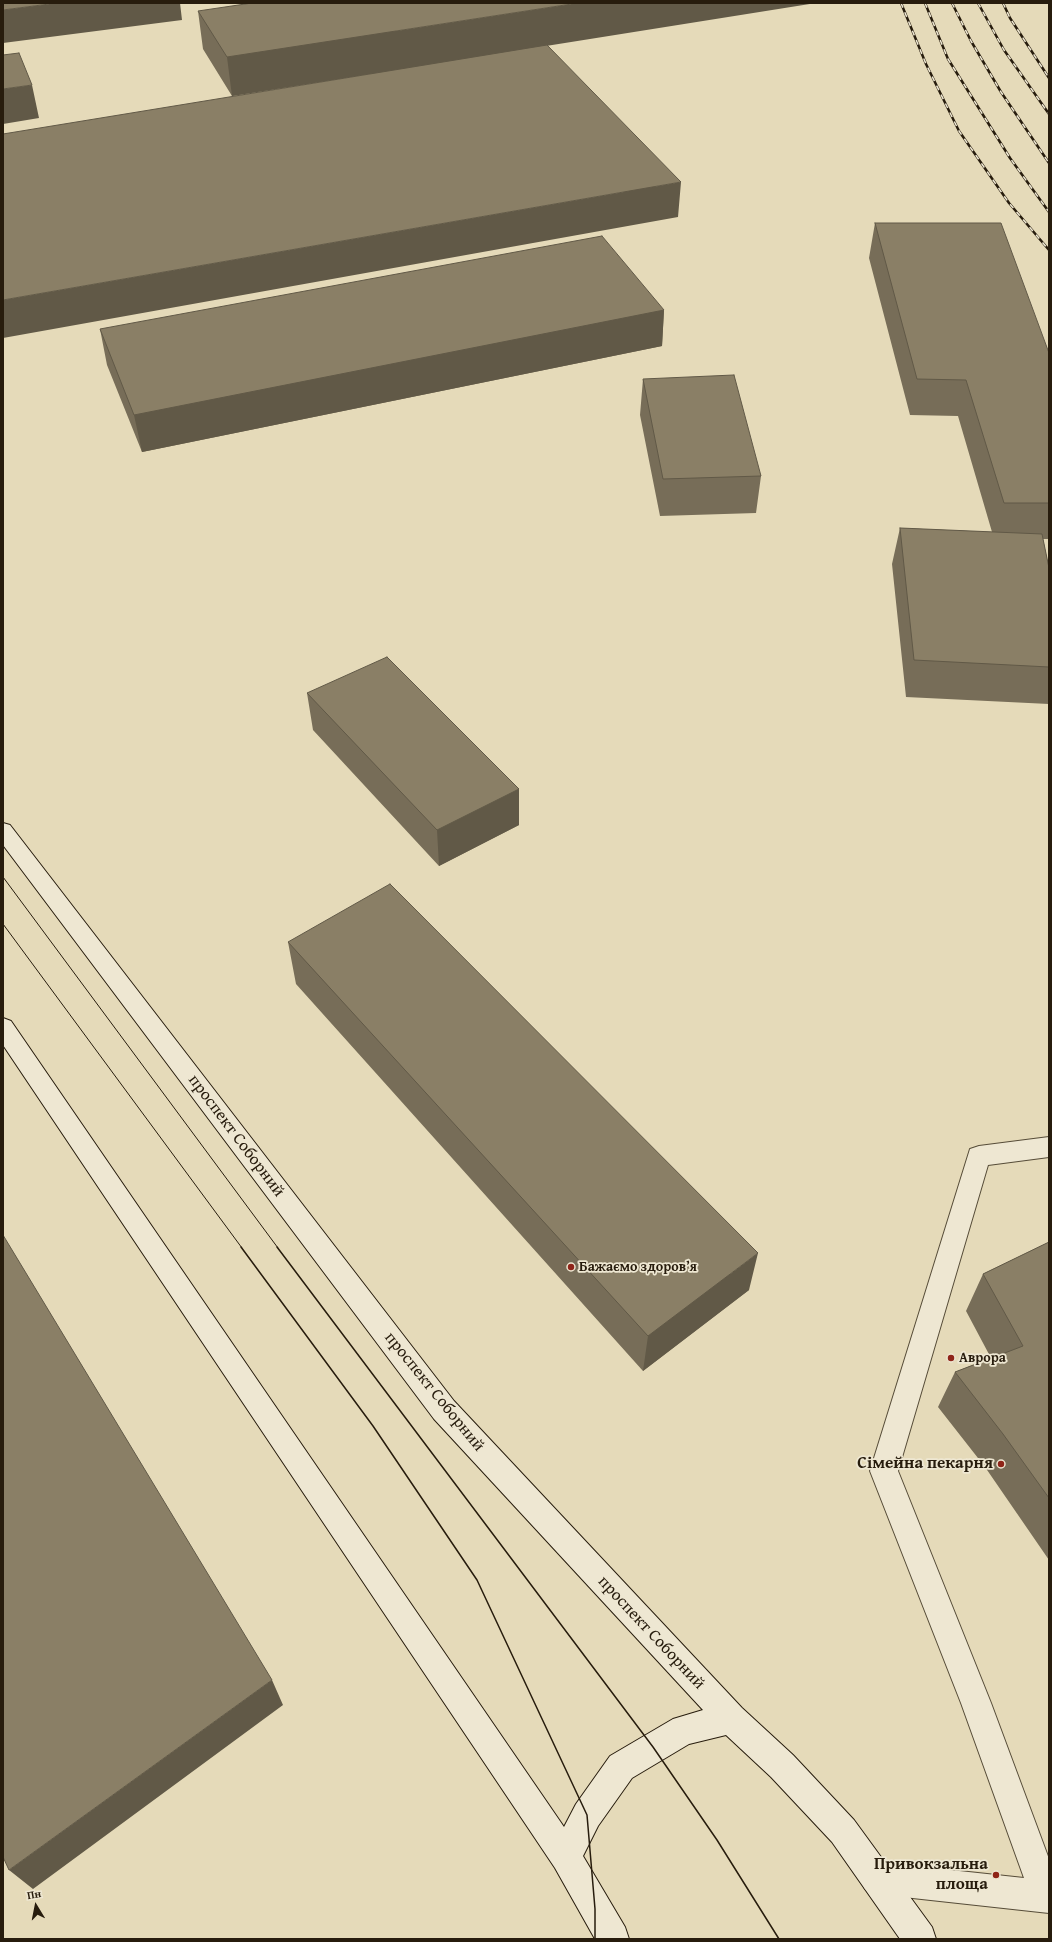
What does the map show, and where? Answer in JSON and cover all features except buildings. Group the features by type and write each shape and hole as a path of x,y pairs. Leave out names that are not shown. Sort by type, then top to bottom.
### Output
{"main road":[{"name":"проспект Соборний","path":"3,830 444,1410 731,1719 782,1766 843,1831 920,1939"},
{"path":"3,1027 566,1857 612,1939"},
{"path":"876,1878 1048,1897 976,1703 884,1472 979,1156 1049,1147"},
{"path":"566,1857 587,1815 621,1767 684,1730 731,1719"}],"tram line":[{"path":"3,877 278,1248"},
{"path":"3,924 242,1248"},
{"path":"241,1247 373,1426 477,1580 587,1815 595,1909 595,1939"},
{"path":"277,1247 653,1747 717,1840 779,1939"}],"railway":[{"path":"901,3 926,64 959,131 1009,203 1049,250"},
{"path":"925,3 948,59 1010,158 1049,212"},
{"path":"952,3 971,41 1001,92 1049,163"},
{"path":"978,3 1004,50 1049,114"},
{"path":"1003,3 1010,18 1049,78"}],"place":[{"name":"Бажаємо здоровʼя","path":"571,1267"},
{"name":"Аврора","path":"951,1358"},
{"name":"Сімейна пекарня","path":"1001,1464"},
{"name":"Привокзальна площа","path":"996,1875"}]}
